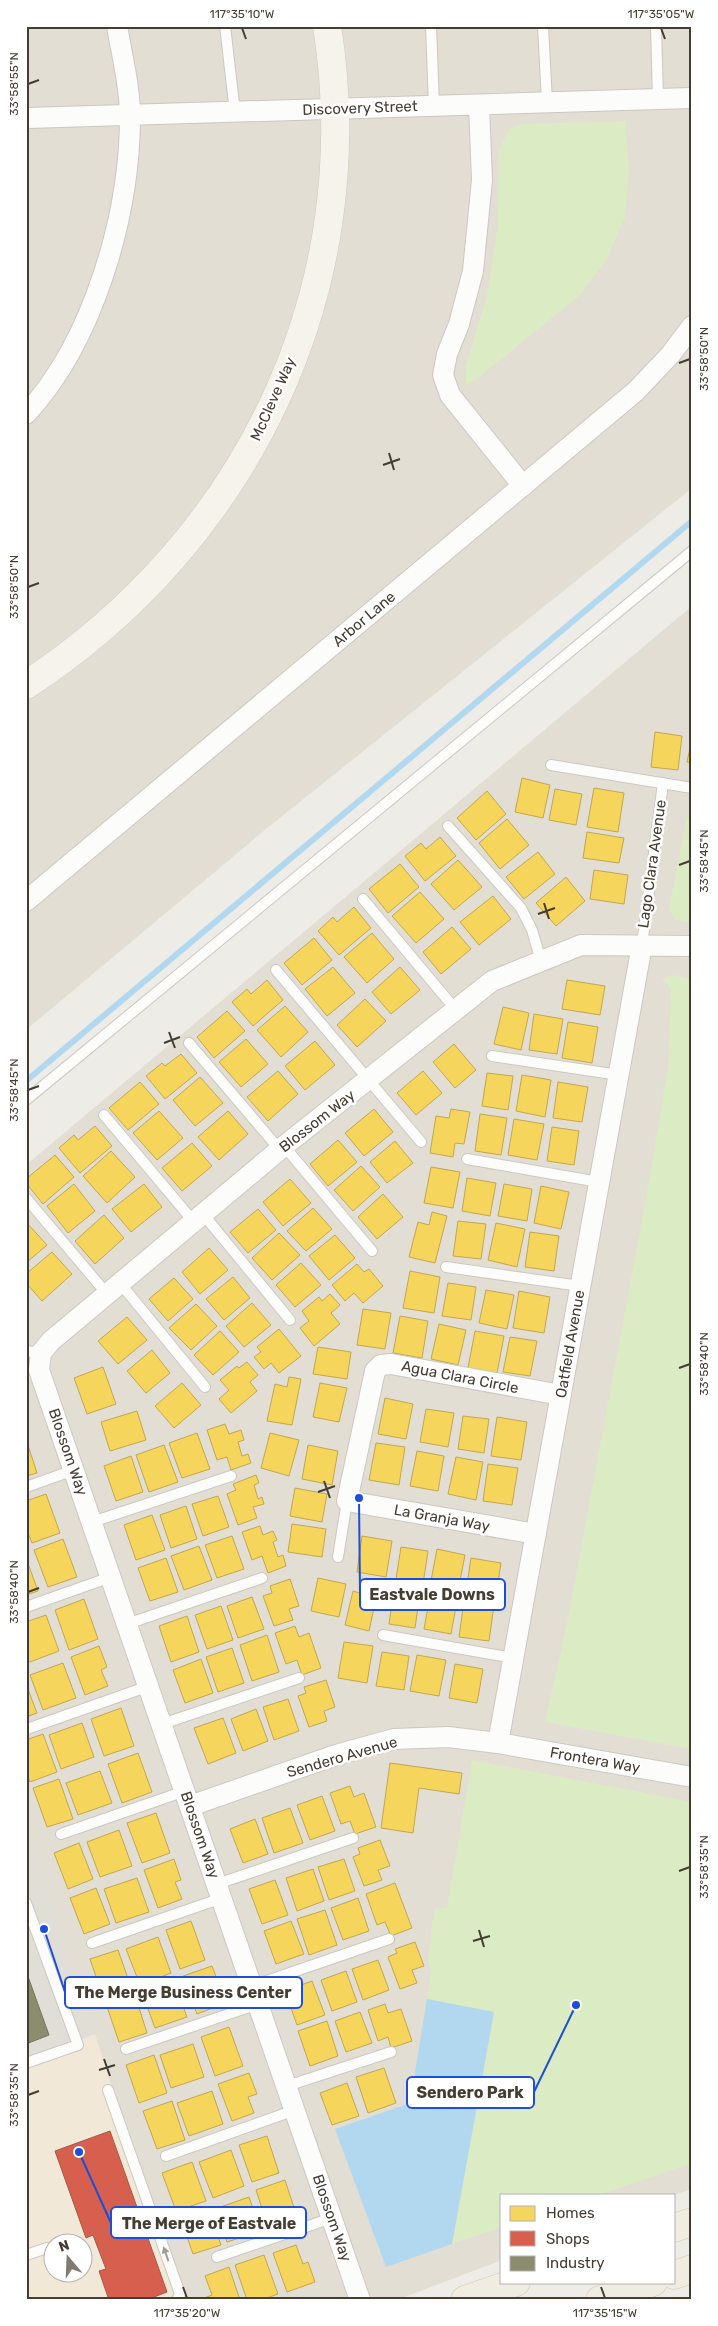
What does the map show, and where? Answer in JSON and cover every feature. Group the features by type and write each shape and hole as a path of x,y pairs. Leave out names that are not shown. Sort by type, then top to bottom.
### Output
{"main road":[{"path":"676,2227 692,2222"},
{"path":"676,2274 692,2270"},
{"path":"465,2300 510,2284"},
{"path":"600,2300 647,2284"}],"street":[{"path":"26,414 56,375 81,330 110,253 127,180 130,115 117,26"},
{"name":"McCleve Way","path":"26,685 53,668 103,629 147,588 187,542 224,494 257,439 297,346 324,256 331,209 336,109 334,66 328,26"},
{"name":"Discovery Street","path":"27,120 130,115 692,98"},
{"path":"479,105 482,180 473,272 459,324 447,354 443,374 450,395 523,486"},
{"name":"Arbor Lane","path":"26,901 636,391 671,354 692,326"},
{"name":"Blossom Way","path":"360,2300 74,1470 33,1361 51,1340 282,1148 492,981 581,945 692,946"},
{"name":"Oatfield Avenue","path":"498,1742 642,945"},
{"name":"Agua Clara Circle","path":"347,1501 375,1371 381,1364 391,1364 561,1395"},
{"name":"La Granja Way","path":"347,1501 536,1534"},
{"name":"Sendero Avenue","path":"188,1799 394,1739 448,1737 498,1742"},
{"name":"Frontera Way","path":"498,1742 692,1777"}],"lane":[{"path":"225,26 235,112"},
{"path":"431,26 434,106"},
{"path":"543,26 547,102"},
{"path":"656,26 658,99"},
{"path":"26,1100 692,551"},
{"path":"552,766 692,788"},
{"name":"Lago Clara Avenue","path":"642,945 663,783"},
{"path":"448,826 521,908 526,917 541,961"},
{"path":"363,899 456,1010"},
{"path":"276,970 421,1142"},
{"path":"189,1043 372,1251"},
{"path":"492,1056 618,1075"},
{"path":"104,1115 290,1320"},
{"path":"467,1159 599,1182"},
{"path":"26,1198 205,1387"},
{"path":"446,1267 580,1286"},
{"path":"26,1487 74,1470"},
{"path":"92,1522 231,1476"},
{"path":"338,1557 347,1501"},
{"path":"26,1607 111,1577"},
{"path":"127,1624 262,1578"},
{"path":"382,1635 513,1658"},
{"path":"162,1724 299,1678"},
{"path":"27,1729 149,1686"},
{"path":"62,1834 188,1799"},
{"path":"92,1944 354,1838"},
{"path":"26,1903 78,2045 26,2063"},
{"path":"126,2049 389,1938"},
{"path":"287,2086 391,2052"},
{"path":"108,2090 180,2294 176,2300"},
{"path":"166,2156 295,2110"},
{"path":"217,2257 332,2218"},
{"path":"26,2255 42,2250"}],"shaded area":[{"path":"26,26 692,26 692,488 266,829 26,1030"},
{"path":"692,606 692,2189 676,2194 500,2194 500,2261 397,2300 178,2300 26,1831 26,1165"},
{"path":"26,1824 95,2034 26,2061"},
{"path":"95,2034 179,2300 26,2300 26,2061"}],"green space":[{"path":"625,121 629,170 625,217 605,262 580,295 478,378 466,385 465,368 487,296 498,224 499,149 510,128 521,124"},
{"path":"692,816 692,923 675,920 669,909 686,820"},
{"path":"674,975 692,979 692,1749 545,1722 567,1623 648,1187 668,1067 671,988 662,979"},
{"path":"472,1760 692,1802 692,2163 602,2194 500,2194 500,2228 452,2244 494,2012 427,1999 431,1972 428,1959 434,1909 447,1907"}],"water":[{"path":"427,1999 494,2012 452,2244 386,2267 335,2129 410,2103"}],"building: Homes":[{"path":"655,732 682,736 678,770 651,767"},
{"path":"692,739 692,763 687,762"},
{"path":"522,778 550,785 543,818 515,812"},
{"path":"594,788 624,793 618,832 587,827"},
{"path":"555,789 582,794 576,825 549,820"},
{"path":"487,791 506,814 476,840 457,818"},
{"path":"507,819 529,845 500,869 479,843"},
{"path":"587,832 624,838 619,863 583,858"},
{"path":"440,837 456,856 425,881 405,856 421,843 426,849"},
{"path":"538,852 555,874 524,899 506,877"},
{"path":"458,860 482,887 454,910 431,884"},
{"path":"400,864 419,887 388,913 369,889"},
{"path":"594,870 628,875 624,904 590,899"},
{"path":"566,877 585,901 556,926 536,903"},
{"path":"420,892 444,919 416,943 392,916"},
{"path":"493,896 511,919 479,945 460,922"},
{"path":"354,907 371,928 339,955 318,931 333,917 337,922"},
{"path":"452,927 471,949 441,974 423,952"},
{"path":"372,933 394,959 367,983 344,957"},
{"path":"314,938 332,960 302,985 284,963"},
{"path":"333,967 355,993 327,1016 305,989"},
{"path":"400,967 420,990 391,1014 372,992"},
{"path":"267,980 283,1000 253,1026 232,1002 247,989 251,994"},
{"path":"567,980 605,986 600,1015 562,1009"},
{"path":"365,999 386,1021 357,1047 337,1025"},
{"path":"285,1006 308,1032 281,1057 257,1030"},
{"path":"503,1007 529,1013 521,1050 494,1044"},
{"path":"227,1011 245,1031 214,1058 197,1037"},
{"path":"534,1014 563,1019 557,1054 529,1050"},
{"path":"568,1022 598,1027 592,1063 562,1058"},
{"path":"246,1039 268,1064 241,1087 219,1062"},
{"path":"315,1041 335,1065 305,1090 285,1066"},
{"path":"454,1044 476,1070 455,1088 433,1062"},
{"path":"181,1054 197,1073 165,1099 146,1076 162,1063 165,1066"},
{"path":"278,1071 298,1094 268,1121 247,1097"},
{"path":"423,1071 442,1093 416,1115 397,1093"},
{"path":"487,1073 513,1076 508,1110 482,1106"},
{"path":"522,1075 551,1080 545,1117 516,1111"},
{"path":"200,1077 223,1103 195,1126 173,1100"},
{"path":"140,1082 159,1104 128,1130 109,1108"},
{"path":"558,1082 588,1087 582,1122 553,1118"},
{"path":"374,1109 393,1132 364,1156 345,1133"},
{"path":"451,1109 470,1112 464,1144 455,1143 453,1157 430,1153 436,1116 449,1118"},
{"path":"159,1111 183,1138 157,1160 133,1133"},
{"path":"228,1111 248,1134 219,1160 198,1137"},
{"path":"480,1114 507,1118 501,1155 475,1151"},
{"path":"514,1119 544,1124 537,1160 508,1155"},
{"path":"95,1126 112,1146 80,1173 59,1148 74,1135 78,1140"},
{"path":"552,1127 579,1131 574,1165 547,1161"},
{"path":"338,1140 357,1162 328,1186 310,1164"},
{"path":"395,1141 413,1163 387,1183 370,1162"},
{"path":"192,1143 212,1166 182,1191 162,1168"},
{"path":"111,1151 135,1177 107,1203 83,1176"},
{"path":"55,1155 74,1177 43,1204 26,1183 26,1179"},
{"path":"361,1166 380,1187 353,1211 334,1190"},
{"path":"431,1167 460,1172 453,1208 424,1203"},
{"path":"467,1178 496,1183 490,1216 462,1211"},
{"path":"290,1179 311,1203 283,1226 263,1202"},
{"path":"74,1184 95,1211 68,1233 47,1206"},
{"path":"144,1184 162,1207 131,1232 112,1209"},
{"path":"504,1184 532,1189 527,1221 498,1216"},
{"path":"541,1186 569,1192 561,1229 534,1223"},
{"path":"383,1194 403,1217 377,1239 358,1217"},
{"path":"313,1208 332,1229 306,1251 287,1231"},
{"path":"258,1209 276,1230 248,1253 230,1232"},
{"path":"432,1212 447,1216 435,1263 409,1257 418,1222 429,1225"},
{"path":"104,1215 124,1238 95,1264 75,1241"},
{"path":"458,1221 486,1224 481,1259 453,1256"},
{"path":"26,1222 47,1245 26,1263"},
{"path":"496,1223 525,1229 517,1267 488,1260"},
{"path":"530,1232 559,1236 554,1271 525,1267"},
{"path":"279,1233 300,1255 272,1280 252,1258"},
{"path":"335,1235 355,1258 329,1280 309,1256"},
{"path":"209,1248 228,1270 200,1294 182,1272"},
{"path":"52,1252 72,1274 42,1301 26,1283 26,1274"},
{"path":"301,1263 321,1285 295,1307 276,1285"},
{"path":"357,1264 364,1272 369,1269 383,1286 363,1303 354,1293 345,1301 332,1285"},
{"path":"410,1271 440,1277 434,1313 403,1308"},
{"path":"233,1277 250,1298 224,1320 206,1299"},
{"path":"174,1278 193,1299 168,1321 149,1299"},
{"path":"448,1283 476,1287 471,1320 442,1316"},
{"path":"486,1290 514,1295 507,1329 479,1323"},
{"path":"519,1291 550,1297 544,1333 513,1328"},
{"path":"330,1294 340,1305 331,1313 340,1324 314,1346 300,1328 309,1321 302,1311 319,1297 322,1301"},
{"path":"252,1303 271,1325 244,1347 226,1326"},
{"path":"196,1304 217,1326 191,1350 169,1328"},
{"path":"363,1309 391,1313 385,1349 357,1345"},
{"path":"400,1316 428,1321 422,1358 393,1353"},
{"path":"127,1317 147,1340 118,1364 98,1341"},
{"path":"439,1324 466,1330 458,1365 431,1359"},
{"path":"279,1329 301,1356 279,1373 271,1363 264,1369 254,1357 261,1352 257,1347"},
{"path":"220,1331 239,1352 213,1375 194,1355"},
{"path":"475,1331 504,1336 497,1373 468,1368"},
{"path":"510,1337 537,1341 530,1376 503,1372"},
{"path":"318,1347 351,1352 347,1379 313,1374"},
{"path":"152,1350 170,1373 146,1393 127,1371"},
{"path":"247,1362 258,1375 250,1382 257,1391 231,1413 219,1399 229,1390 220,1380 237,1366 239,1368"},
{"path":"103,1367 116,1404 87,1414 74,1378"},
{"path":"289,1377 301,1379 292,1425 267,1421 275,1384 287,1387"},
{"path":"182,1383 201,1405 174,1428 155,1406"},
{"path":"320,1383 347,1388 339,1422 313,1417"},
{"path":"385,1398 413,1404 406,1439 378,1434"},
{"path":"426,1409 454,1413 448,1447 420,1442"},
{"path":"137,1411 146,1440 110,1451 101,1422"},
{"path":"463,1416 489,1419 484,1453 458,1449"},
{"path":"497,1417 527,1422 521,1460 491,1456"},
{"path":"225,1424 229,1434 241,1430 244,1440 238,1442 242,1456 248,1454 251,1463 231,1470 227,1457 217,1460 207,1430"},
{"path":"197,1433 210,1469 182,1478 169,1443"},
{"path":"270,1433 299,1440 289,1476 261,1468"},
{"path":"26,1439 37,1473 26,1476"},
{"path":"376,1443 405,1447 399,1485 369,1480"},
{"path":"164,1445 178,1482 149,1492 136,1455"},
{"path":"308,1445 338,1451 332,1485 302,1479"},
{"path":"417,1451 444,1456 438,1491 410,1486"},
{"path":"131,1456 143,1492 116,1501 104,1466"},
{"path":"456,1457 483,1462 476,1500 448,1494"},
{"path":"488,1464 518,1468 512,1505 483,1501"},
{"path":"256,1475 259,1483 254,1485 258,1499 262,1497 264,1504 253,1507 257,1518 238,1525 227,1494 236,1490 233,1484"},
{"path":"295,1488 327,1494 322,1522 290,1516"},
{"path":"46,1494 60,1533 32,1543 26,1528 26,1501"},
{"path":"218,1496 229,1527 203,1536 192,1504"},
{"path":"186,1506 197,1539 171,1548 160,1515"},
{"path":"152,1515 165,1550 136,1560 124,1525"},
{"path":"292,1524 326,1529 322,1557 288,1552"},
{"path":"260,1526 263,1535 273,1531 277,1540 273,1542 278,1557 283,1555 286,1566 268,1573 262,1556 252,1560 242,1532"},
{"path":"232,1536 244,1569 217,1578 205,1545"},
{"path":"362,1536 392,1541 386,1577 357,1572"},
{"path":"63,1539 77,1577 48,1587 34,1550"},
{"path":"199,1546 212,1580 184,1590 171,1556"},
{"path":"401,1547 428,1551 423,1584 396,1579"},
{"path":"437,1549 465,1555 458,1591 430,1586"},
{"path":"26,1558 38,1591 26,1595"},
{"path":"166,1558 178,1592 150,1601 138,1568"},
{"path":"471,1558 501,1563 496,1596 466,1592"},
{"path":"318,1578 346,1584 339,1617 311,1611"},
{"path":"290,1579 299,1606 289,1609 293,1620 274,1626 263,1596 272,1593 270,1586"},
{"path":"366,1582 379,1585 369,1631 345,1625 353,1591 363,1594"},
{"path":"394,1589 420,1593 415,1628 389,1624"},
{"path":"430,1596 457,1601 451,1634 424,1629"},
{"path":"252,1597 264,1629 238,1638 227,1606"},
{"path":"84,1599 98,1639 69,1650 55,1610"},
{"path":"464,1601 494,1605 489,1641 459,1637"},
{"path":"221,1606 233,1640 207,1649 195,1615"},
{"path":"46,1615 59,1651 27,1663 26,1622"},
{"path":"187,1616 199,1652 171,1662 159,1626"},
{"path":"295,1626 299,1637 309,1633 321,1668 302,1675 297,1660 286,1664 275,1633"},
{"path":"267,1635 279,1672 252,1681 240,1645"},
{"path":"344,1642 373,1646 367,1683 338,1678"},
{"path":"99,1646 107,1667 101,1670 108,1686 85,1695 71,1657"},
{"path":"232,1648 244,1683 218,1692 206,1657"},
{"path":"382,1652 409,1656 404,1690 376,1686"},
{"path":"417,1655 446,1660 439,1696 410,1691"},
{"path":"201,1659 213,1693 185,1703 173,1670"},
{"path":"63,1663 76,1698 43,1710 30,1675"},
{"path":"455,1664 483,1669 477,1703 449,1698"},
{"path":"326,1680 335,1707 324,1711 327,1721 309,1727 298,1696 306,1693 304,1687"},
{"path":"26,1684 37,1713 26,1717"},
{"path":"288,1699 299,1731 274,1740 263,1707"},
{"path":"121,1708 134,1746 104,1756 91,1719"},
{"path":"256,1709 268,1741 243,1751 231,1719"},
{"path":"223,1718 236,1753 208,1764 194,1728"},
{"path":"82,1723 94,1757 61,1769 49,1735"},
{"path":"43,1734 57,1772 30,1782 26,1773 26,1740"},
{"path":"138,1753 152,1792 122,1803 108,1764"},
{"path":"390,1763 462,1773 459,1794 419,1788 413,1833 381,1828"},
{"path":"100,1771 112,1803 78,1815 66,1783"},
{"path":"59,1779 73,1819 47,1827 33,1788"},
{"path":"350,1786 354,1797 364,1793 376,1827 355,1834 350,1821 341,1824 330,1793"},
{"path":"322,1796 335,1831 310,1840 297,1805"},
{"path":"290,1808 303,1843 274,1853 262,1818"},
{"path":"156,1813 170,1853 142,1863 127,1823"},
{"path":"255,1819 268,1854 243,1863 230,1829"},
{"path":"119,1830 132,1866 100,1877 87,1842"},
{"path":"380,1840 390,1866 378,1870 382,1880 364,1886 353,1857 360,1854 358,1848"},
{"path":"79,1843 93,1879 68,1889 54,1853"},
{"path":"174,1859 181,1880 175,1882 182,1899 158,1908 144,1870"},
{"path":"344,1859 355,1891 329,1900 318,1867"},
{"path":"313,1869 324,1901 297,1911 286,1878"},
{"path":"137,1878 149,1912 116,1923 104,1889"},
{"path":"275,1880 288,1915 262,1924 249,1889"},
{"path":"395,1883 412,1928 391,1936 385,1922 377,1925 366,1894"},
{"path":"96,1888 110,1924 84,1934 70,1898"},
{"path":"358,1898 369,1931 343,1940 331,1908"},
{"path":"325,1910 337,1945 309,1955 297,1919"},
{"path":"191,1921 205,1960 180,1969 166,1930"},
{"path":"291,1921 304,1954 276,1964 264,1931"},
{"path":"158,1937 171,1973 140,1985 126,1949"},
{"path":"415,1942 424,1966 412,1970 417,1983 400,1989 388,1957 397,1953 395,1949"},
{"path":"118,1950 131,1987 103,1997 90,1959"},
{"path":"378,1960 389,1990 363,2000 352,1969"},
{"path":"212,1966 220,1987 212,1990 218,2006 197,2014 183,1976"},
{"path":"346,1971 357,2002 332,2011 321,1980"},
{"path":"312,1981 325,2015 297,2025 285,1991"},
{"path":"175,1984 187,2017 155,2028 143,1995"},
{"path":"135,1995 147,2033 119,2042 106,2004"},
{"path":"385,2004 388,2013 401,2009 412,2041 391,2048 388,2037 378,2041 368,2010"},
{"path":"360,2012 372,2043 346,2052 335,2021"},
{"path":"327,2021 338,2056 310,2066 298,2031"},
{"path":"229,2027 243,2066 215,2076 201,2037"},
{"path":"193,2044 204,2077 171,2088 160,2055"},
{"path":"154,2055 167,2093 139,2103 126,2065"},
{"path":"384,2068 396,2103 368,2113 356,2077"},
{"path":"249,2073 257,2094 248,2097 254,2113 232,2121 218,2084"},
{"path":"347,2083 359,2116 332,2125 320,2093"},
{"path":"212,2091 223,2124 189,2136 177,2103"},
{"path":"172,2101 185,2140 157,2149 143,2111"},
{"path":"267,2136 279,2173 252,2182 239,2145"},
{"path":"231,2150 244,2186 213,2198 199,2162"},
{"path":"192,2162 206,2201 176,2211 162,2173"},
{"path":"285,2180 298,2220 269,2230 256,2190"},
{"path":"249,2197 261,2231 227,2242 215,2209"},
{"path":"208,2208 221,2245 193,2254 180,2217"},
{"path":"296,2245 303,2264 308,2262 315,2282 287,2292 273,2253"},
{"path":"264,2255 278,2294 261,2300 247,2300 235,2265"},
{"path":"229,2267 240,2300 205,2300 204,2298 212,2295 205,2276"}],"building: Shops":[{"path":"110,2131 167,2292 146,2300 109,2300 99,2271 106,2269 93,2235 85,2234 55,2151"}],"building: Industry":[{"path":"26,1971 49,2035 26,2044"}],"waterway":[{"path":"26,1081 692,521"}],"place":[{"name":"Eastvale Downs","path":"359,1498"},
{"name":"The Merge Business Center","path":"44,1929"},
{"name":"Sendero Park","path":"576,2005"},
{"name":"The Merge of Eastvale","path":"79,2152"}]}
